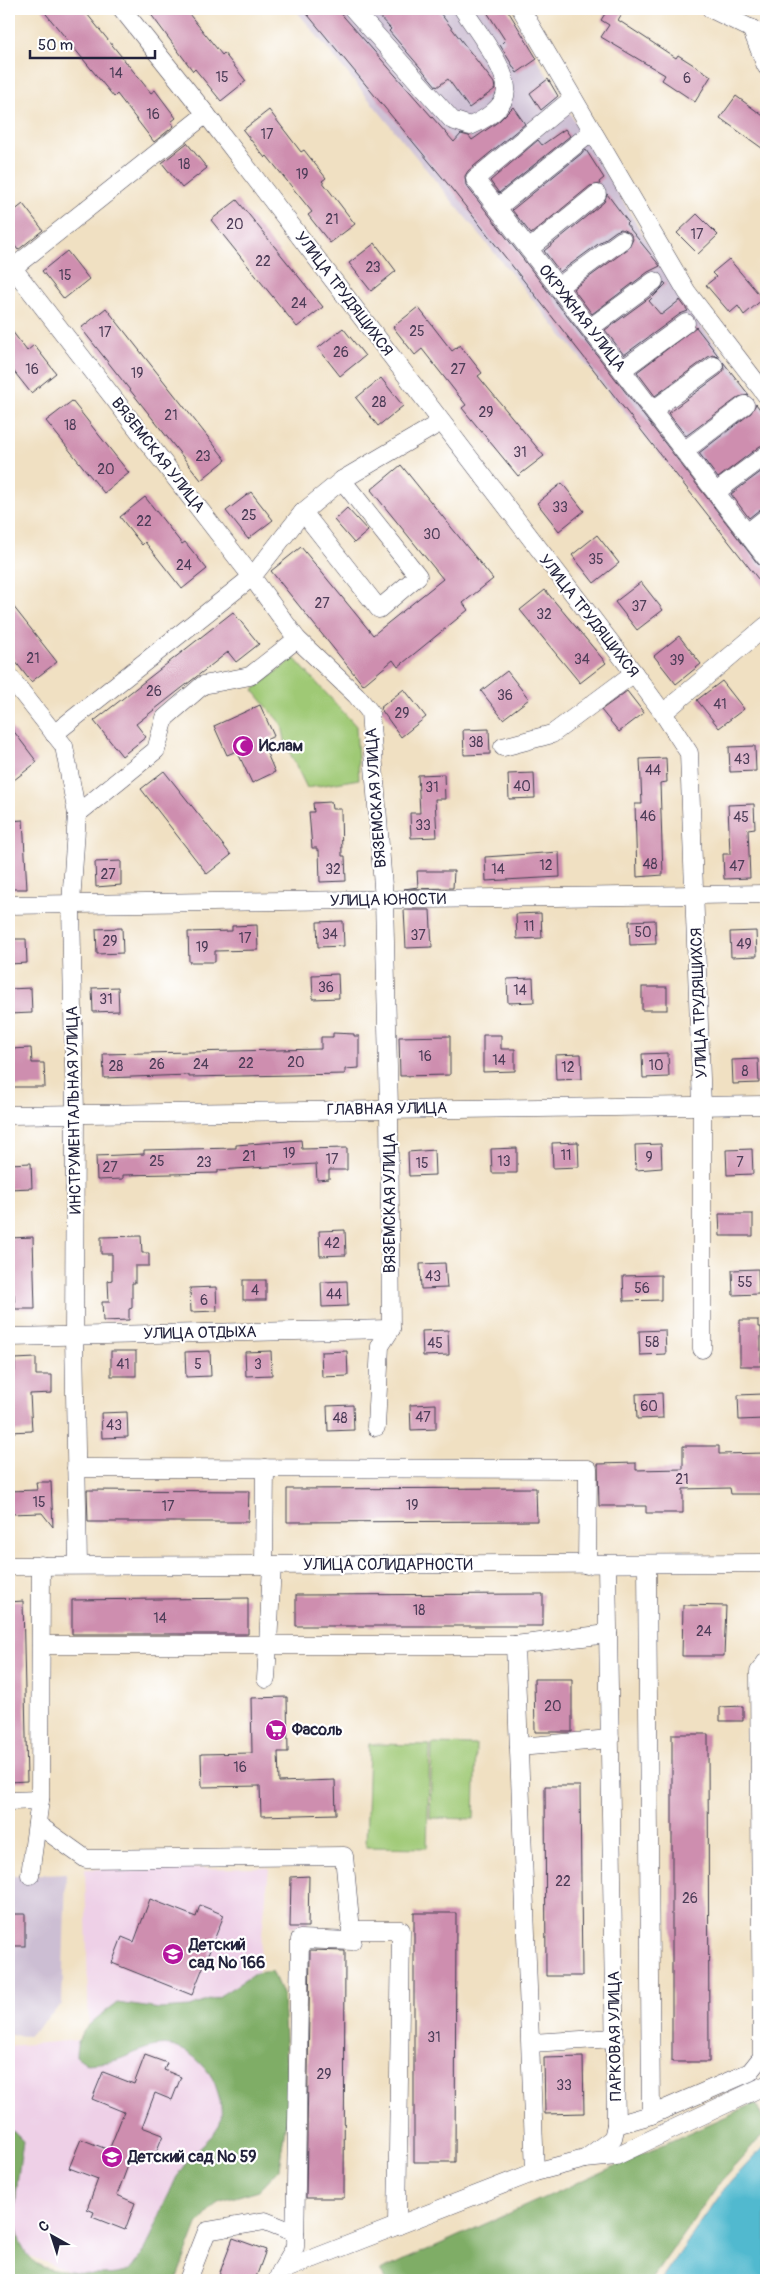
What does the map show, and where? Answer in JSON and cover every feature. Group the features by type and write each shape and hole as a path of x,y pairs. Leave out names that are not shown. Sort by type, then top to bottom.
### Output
{"street":[{"name":"УЛИЦА ТРУДЯЩИХСЯ","path":"122,9 206,114 634,673 663,712 689,753 702,1106 702,1349"},
{"path":"353,9 452,120 470,126 484,120 500,104 506,90 500,66 463,9"},
{"path":"521,9 687,292 766,395"},
{"path":"711,9 758,32 766,66"},
{"name":"ОКРУЖНАЯ УЛИЦА","path":"573,98 476,179 766,558"},
{"path":"10,267 206,114"},
{"path":"497,208 593,131"},
{"path":"529,249 597,194"},
{"path":"558,287 622,240"},
{"name":"ВЯЗЕМСКАЯ УЛИЦА","path":"10,267 252,577 297,639 356,695 370,712 384,900 389,1109 391,1329 380,1346 376,1427"},
{"path":"590,328 654,281"},
{"path":"622,370 686,322"},
{"path":"653,410 714,366"},
{"path":"684,451 745,405"},
{"path":"54,734 252,577 302,512 342,480 441,422"},
{"path":"716,492 766,455"},
{"path":"302,512 379,609 418,576 342,480"},
{"path":"747,533 766,518"},
{"path":"663,712 766,626"},
{"path":"77,814 156,750 165,718 203,686 250,676 297,639"},
{"path":"503,747 552,734 634,673"},
{"name":"ИНСТРУМЕНТАЛЬНАЯ УЛИЦА","path":"9,676 64,746 77,814 71,904 75,1114 74,1336 78,1565"},
{"name":"УЛИЦА ЮНОСТИ","path":"9,905 766,894"},
{"name":"ГЛАВНАЯ УЛИЦА","path":"9,1115 766,1105"},
{"name":"УЛИЦА ОТДЫХА","path":"9,1337 391,1329"},
{"path":"76,1468 588,1469 587,1565"},
{"path":"264,1468 268,1565 266,1678"},
{"name":"УЛИЦА СОЛИДАРНОСТИ","path":"9,1566 766,1563"},
{"path":"647,1564 650,2115"},
{"path":"30,1875 40,1800 41,1565"},
{"name":"ПАРКОВАЯ УЛИЦА","path":"279,2275 397,2226 536,2172 585,2159 613,2138 616,2125 607,1565"},
{"path":"41,1645 515,1645 608,1634"},
{"path":"515,1645 536,2172"},
{"path":"616,2125 650,2115 750,2072 762,2057 760,1672 766,1662"},
{"path":"519,1747 610,1739"},
{"path":"9,1800 40,1800"},
{"path":"37,1824 86,1859 344,1856 352,1941 300,1939 295,2247 279,2275"},
{"path":"352,1930 401,1930 397,2226"},
{"path":"530,2043 614,2038"},
{"path":"585,2159 616,2156 766,2085"},
{"path":"188,2280 207,2231 265,2221 295,2233"}],"shaded area":[{"path":"295,9 507,9 686,306 766,411 766,585"},
{"name":"Детский сад № 59","path":"269,1868 248,2065 169,2280 90,2280 9,2248 9,2046 89,2039 85,1869"},
{"path":"66,1873 62,2004 29,2036 9,2035 9,1876"}],"green space":[{"path":"294,658 356,726 359,779 307,788 286,745 282,725 253,690"},
{"path":"369,1744 430,1745 427,1848 366,1847"},
{"path":"432,1744 476,1745 474,1819 430,1818"},
{"path":"272,1971 283,1996 288,2106 279,2169 259,2190 218,2202 197,2225 176,2280 9,2280 9,2127 23,2141 16,2192 17,2229 22,2245 30,2258 43,2267 51,2269 103,2275 124,2272 136,2264 147,2246 179,2173 192,2155 215,2132 220,2124 220,2101 215,2084 205,2068 195,2058 178,2048 154,2046 117,2060 87,2064 76,2056 80,2038 89,2025 117,2003 160,2009 190,2007 218,1997 256,1973"},
{"path":"756,2103 766,2127 766,2132 721,2181 651,2280 386,2280 380,2271"}],"water":[{"path":"766,2144 766,2280 661,2280 725,2188"}],"building":[{"path":"42,9 83,9 151,93 155,90 176,118 171,122 174,126 154,142 117,94 114,97"},
{"path":"147,9 185,9 222,55 224,53 246,81 221,101 195,69 193,71"},
{"path":"303,9 337,9 454,142 461,134 469,136 472,140 499,121 513,107 525,124 468,171 465,176 466,185 758,564 766,568 766,589 447,183"},
{"path":"372,9 437,9 494,83 495,89 469,108 448,79 437,87 389,31 391,29"},
{"path":"485,9 507,9 537,59 517,73 500,45 505,40"},
{"path":"608,9 625,9 618,20 676,58 678,55 711,76 695,102 662,80 665,75 601,37 609,25 601,20"},
{"path":"548,79 558,96 541,110 530,93"},
{"path":"736,96 766,118 766,151 720,118"},
{"path":"269,110 301,152 304,150 326,178 322,181 355,224 330,243 308,215 312,212 267,156 265,158 243,130"},
{"path":"565,129 570,136 499,193 490,181 538,140 542,145"},
{"path":"187,143 207,168 182,188 162,163"},
{"path":"586,150 604,178 599,182 600,184 590,186 531,234 512,210"},
{"path":"607,194 628,222 626,224 660,266 648,272 592,314 573,289 629,248 633,239 630,233 621,229 616,231 560,272 544,251 604,202"},
{"path":"237,200 323,307 297,327 211,220"},
{"path":"23,204 43,230 18,250 9,238 9,215"},
{"path":"697,214 718,235 698,254 677,233"},
{"path":"375,243 396,271 371,291 349,263"},
{"path":"67,251 89,279 64,299 42,271"},
{"path":"729,259 763,299 744,315 738,306 730,313 706,285 716,277 712,273"},
{"path":"660,290 649,301 661,315 680,300 688,311 680,314 624,355 605,330"},
{"path":"418,307 452,351 460,345 482,373 478,376 544,456 518,476 462,408 466,405 422,349 415,355 393,327"},
{"path":"106,308 226,460 201,480 81,328"},
{"path":"9,327 27,351 34,345 56,373 31,393 12,369 9,369"},
{"path":"696,327 720,358 713,355 708,357 655,396 637,372"},
{"path":"343,328 365,356 340,376 318,348"},
{"path":"723,362 749,395 739,397 686,436 668,413 721,374 724,370"},
{"path":"381,378 403,406 378,426 356,398"},
{"path":"72,401 129,473 104,493 46,421"},
{"path":"756,404 766,417 766,445 760,446 718,478 699,453 751,413"},
{"path":"401,465 493,579 463,603 468,610 398,667 393,660 363,685 271,571 301,547 373,635 443,579 371,490"},
{"path":"766,468 766,508 759,510 749,518 731,494"},
{"path":"562,483 584,511 559,531 537,503"},
{"path":"251,492 273,520 248,539 226,511"},
{"path":"145,497 182,544 185,542 207,569 182,589 145,542 142,545 120,517"},
{"path":"347,508 368,531 354,543 334,520"},
{"path":"597,535 619,563 594,583 572,555"},
{"path":"641,582 663,610 637,630 615,602"},
{"path":"545,590 606,663 580,683 520,610"},
{"path":"9,601 57,662 31,682 9,653"},
{"path":"233,612 259,644 236,662 228,652 136,724 146,737 122,756 94,721"},
{"path":"679,636 701,664 676,684 654,656"},
{"path":"507,671 529,699 503,719 481,691"},
{"path":"722,681 744,709 719,728 697,700"},
{"path":"404,689 426,717 401,737 380,708"},
{"path":"627,691 644,713 619,732 601,710"},
{"name":"Ислам","path":"260,705 274,736 262,742 275,772 252,783 237,751 227,755 214,726"},
{"path":"9,725 37,762 9,784"},
{"path":"489,729 490,754 464,755 463,730"},
{"path":"755,746 756,771 730,772 729,747"},
{"path":"666,758 667,782 660,783 663,875 637,877 635,804 642,804 640,759"},
{"path":"164,771 231,855 207,874 141,789"},
{"path":"534,773 535,798 509,799 508,774"},
{"path":"444,774 445,799 435,799 437,837 411,838 410,813 420,813 418,775"},
{"path":"331,802 332,809 341,809 342,856 345,856 346,881 320,882 319,850 317,851 317,848 312,848 309,812 314,812 313,803"},
{"path":"754,804 755,828 748,829 750,878 724,879 723,854 730,854 728,805"},
{"path":"23,820 27,889 9,889 9,821"},
{"path":"559,852 560,877 486,881 485,857"},
{"path":"121,861 121,885 96,887 95,862"},
{"path":"417,871 454,871 453,888 404,889 418,887"},
{"path":"404,910 430,910 432,947 406,948"},
{"path":"541,913 542,938 517,939 516,914"},
{"path":"655,920 656,944 630,945 629,921"},
{"path":"343,921 344,946 318,947 317,922"},
{"path":"257,925 258,950 215,951 215,962 189,962 188,932 232,931 232,926"},
{"path":"122,928 123,953 97,954 96,929"},
{"path":"756,931 757,956 731,957 730,932"},
{"path":"9,939 26,939 27,963 9,964"},
{"path":"338,974 339,998 313,999 312,975"},
{"path":"533,978 534,1002 508,1003 507,979"},
{"path":"118,987 119,1011 93,1012 92,988"},
{"path":"642,987 667,987 667,1010 642,1010"},
{"path":"31,988 32,1013 9,1014 9,989"},
{"path":"333,1033 359,1036 359,1068 345,1069 345,1074 189,1077 189,1075 104,1078 103,1054 321,1049 321,1037 333,1037"},
{"path":"483,1035 501,1035 501,1049 515,1049 515,1071 483,1072"},
{"path":"450,1036 450,1075 400,1076 399,1037"},
{"path":"31,1048 32,1063 44,1063 45,1087 9,1087 9,1049"},
{"path":"668,1053 669,1077 643,1078 642,1054"},
{"path":"581,1054 582,1079 556,1080 555,1055"},
{"path":"758,1059 759,1083 733,1084 732,1060"},
{"path":"301,1140 302,1149 347,1148 347,1170 329,1170 329,1179 317,1180 316,1164 218,1170 218,1173 123,1175 123,1179 97,1180 96,1156 144,1154 144,1150 236,1148 236,1145"},
{"path":"578,1142 579,1167 553,1168 552,1143"},
{"path":"661,1144 662,1168 636,1170 635,1145"},
{"path":"517,1148 517,1173 492,1173 491,1149"},
{"path":"752,1149 753,1174 727,1175 726,1150"},
{"path":"434,1150 435,1175 409,1176 408,1152"},
{"path":"31,1163 32,1188 9,1189 9,1164"},
{"path":"719,1214 753,1214 753,1236 720,1236"},
{"path":"345,1230 346,1255 320,1256 319,1231"},
{"path":"141,1236 142,1253 149,1253 149,1266 135,1266 135,1283 132,1283 132,1308 129,1309 129,1320 103,1321 102,1302 109,1302 108,1281 112,1280 112,1254 101,1254 101,1237"},
{"path":"33,1237 35,1309 15,1309 14,1294 9,1294 9,1238"},
{"path":"445,1263 447,1288 421,1289 420,1264"},
{"path":"758,1269 759,1294 733,1295 732,1270"},
{"path":"661,1275 661,1300 624,1301 623,1276"},
{"path":"243,1280 266,1280 266,1300 243,1300"},
{"path":"347,1281 348,1306 322,1307 321,1282"},
{"path":"216,1287 217,1311 191,1312 190,1288"},
{"path":"740,1320 758,1320 758,1327 761,1327 761,1366 740,1366"},
{"path":"448,1330 449,1355 423,1356 422,1331"},
{"path":"665,1330 666,1354 640,1355 639,1331"},
{"path":"111,1351 136,1351 136,1376 111,1376"},
{"path":"210,1351 211,1376 186,1377 185,1352"},
{"path":"271,1351 272,1375 246,1376 245,1352"},
{"path":"347,1351 348,1376 322,1377 321,1352"},
{"path":"36,1358 36,1375 52,1375 52,1393 30,1394 32,1431 9,1432 9,1379 15,1371 15,1359"},
{"path":"662,1393 663,1418 637,1419 636,1394"},
{"path":"763,1394 764,1419 739,1420 738,1395"},
{"path":"436,1404 436,1429 411,1430 410,1405"},
{"path":"353,1405 354,1430 328,1431 327,1406"},
{"path":"127,1412 128,1437 102,1438 101,1413"},
{"path":"683,1446 719,1446 719,1454 766,1453 766,1494 731,1494 730,1488 683,1489 683,1513 646,1513 646,1506 599,1506 598,1464 636,1463 636,1470 683,1469"},
{"path":"36,1482 51,1482 53,1527 42,1513 9,1514 9,1491 37,1490"},
{"path":"536,1488 537,1521 287,1522 287,1489"},
{"path":"87,1490 249,1491 248,1522 88,1522"},
{"path":"543,1594 543,1626 296,1626 296,1595"},
{"path":"248,1598 248,1634 72,1634 72,1600"},
{"path":"23,1601 27,1781 9,1782 9,1602"},
{"path":"683,1605 726,1606 724,1656 682,1656"},
{"path":"534,1679 572,1679 572,1732 535,1732"},
{"path":"287,1697 288,1752 278,1752 279,1782 335,1780 336,1814 261,1816 260,1786 202,1787 201,1754 252,1753 251,1698"},
{"path":"743,1706 743,1721 720,1721 720,1707"},
{"path":"672,1734 708,1734 709,2062 672,2062"},
{"path":"545,1786 580,1786 582,1976 546,1976"},
{"path":"309,1876 308,1927 290,1927 291,1877"},
{"path":"150,1899 196,1917 200,1905 224,1915 192,1995 112,1963 122,1937 134,1942"},
{"path":"414,1913 456,1913 455,2162 414,2162"},
{"path":"9,1914 25,1914 25,1946 9,1946"},
{"path":"310,1950 345,1951 344,2198 306,2198"},
{"path":"145,2055 167,2063 164,2070 181,2077 172,2100 155,2093 142,2127 163,2135 152,2163 132,2155 117,2195 135,2203 125,2230 92,2217 94,2212 87,2209 98,2179 69,2168 81,2139 109,2150 124,2112 92,2099 103,2072 134,2084"},
{"path":"583,2057 584,2113 545,2114 544,2058"},
{"path":"233,2238 266,2250 255,2280 217,2280"}],"place":[{"name":"Ислам","path":"243,746"},
{"name":"Фасоль","path":"276,1730"},
{"name":"Детский сад № 166","path":"173,1954"},
{"name":"Детский сад № 59","path":"112,2157"}]}
